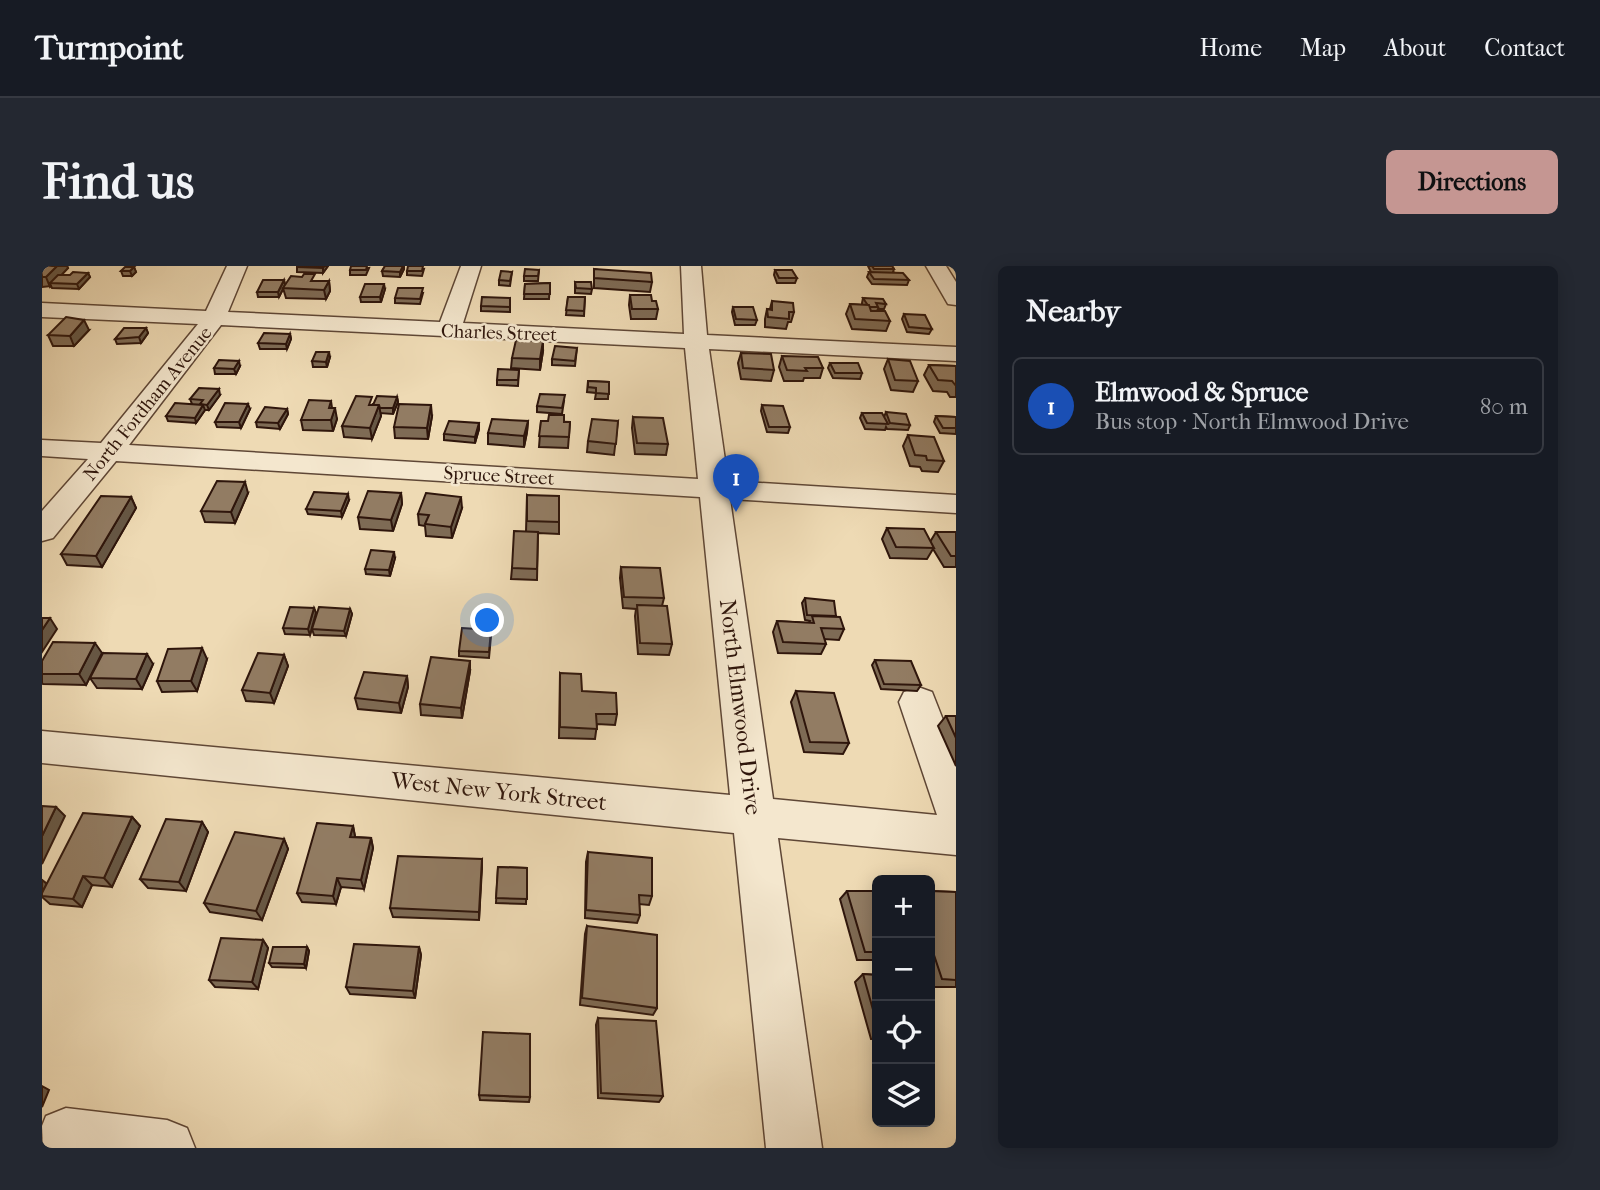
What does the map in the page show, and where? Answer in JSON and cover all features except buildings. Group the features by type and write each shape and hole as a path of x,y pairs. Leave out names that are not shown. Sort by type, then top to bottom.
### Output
{"street":[{"name":"North Fordham Avenue","path":"42,531 109,452 214,318 237,266"},
{"path":"449,330 471,266"},
{"name":"North Elmwood Drive","path":"691,266 696,341 713,488 794,1148"},
{"path":"936,266 956,299"},
{"name":"Charles Street","path":"42,310 956,354"},
{"name":"Spruce Street","path":"42,448 956,504"},
{"path":"918,702 956,810"},
{"name":"West New York Street","path":"42,747 956,836"},
{"path":"66,1136 167,1148"}],"place":[{"name":"Elmwood & Spruce","path":"736,512"}]}
